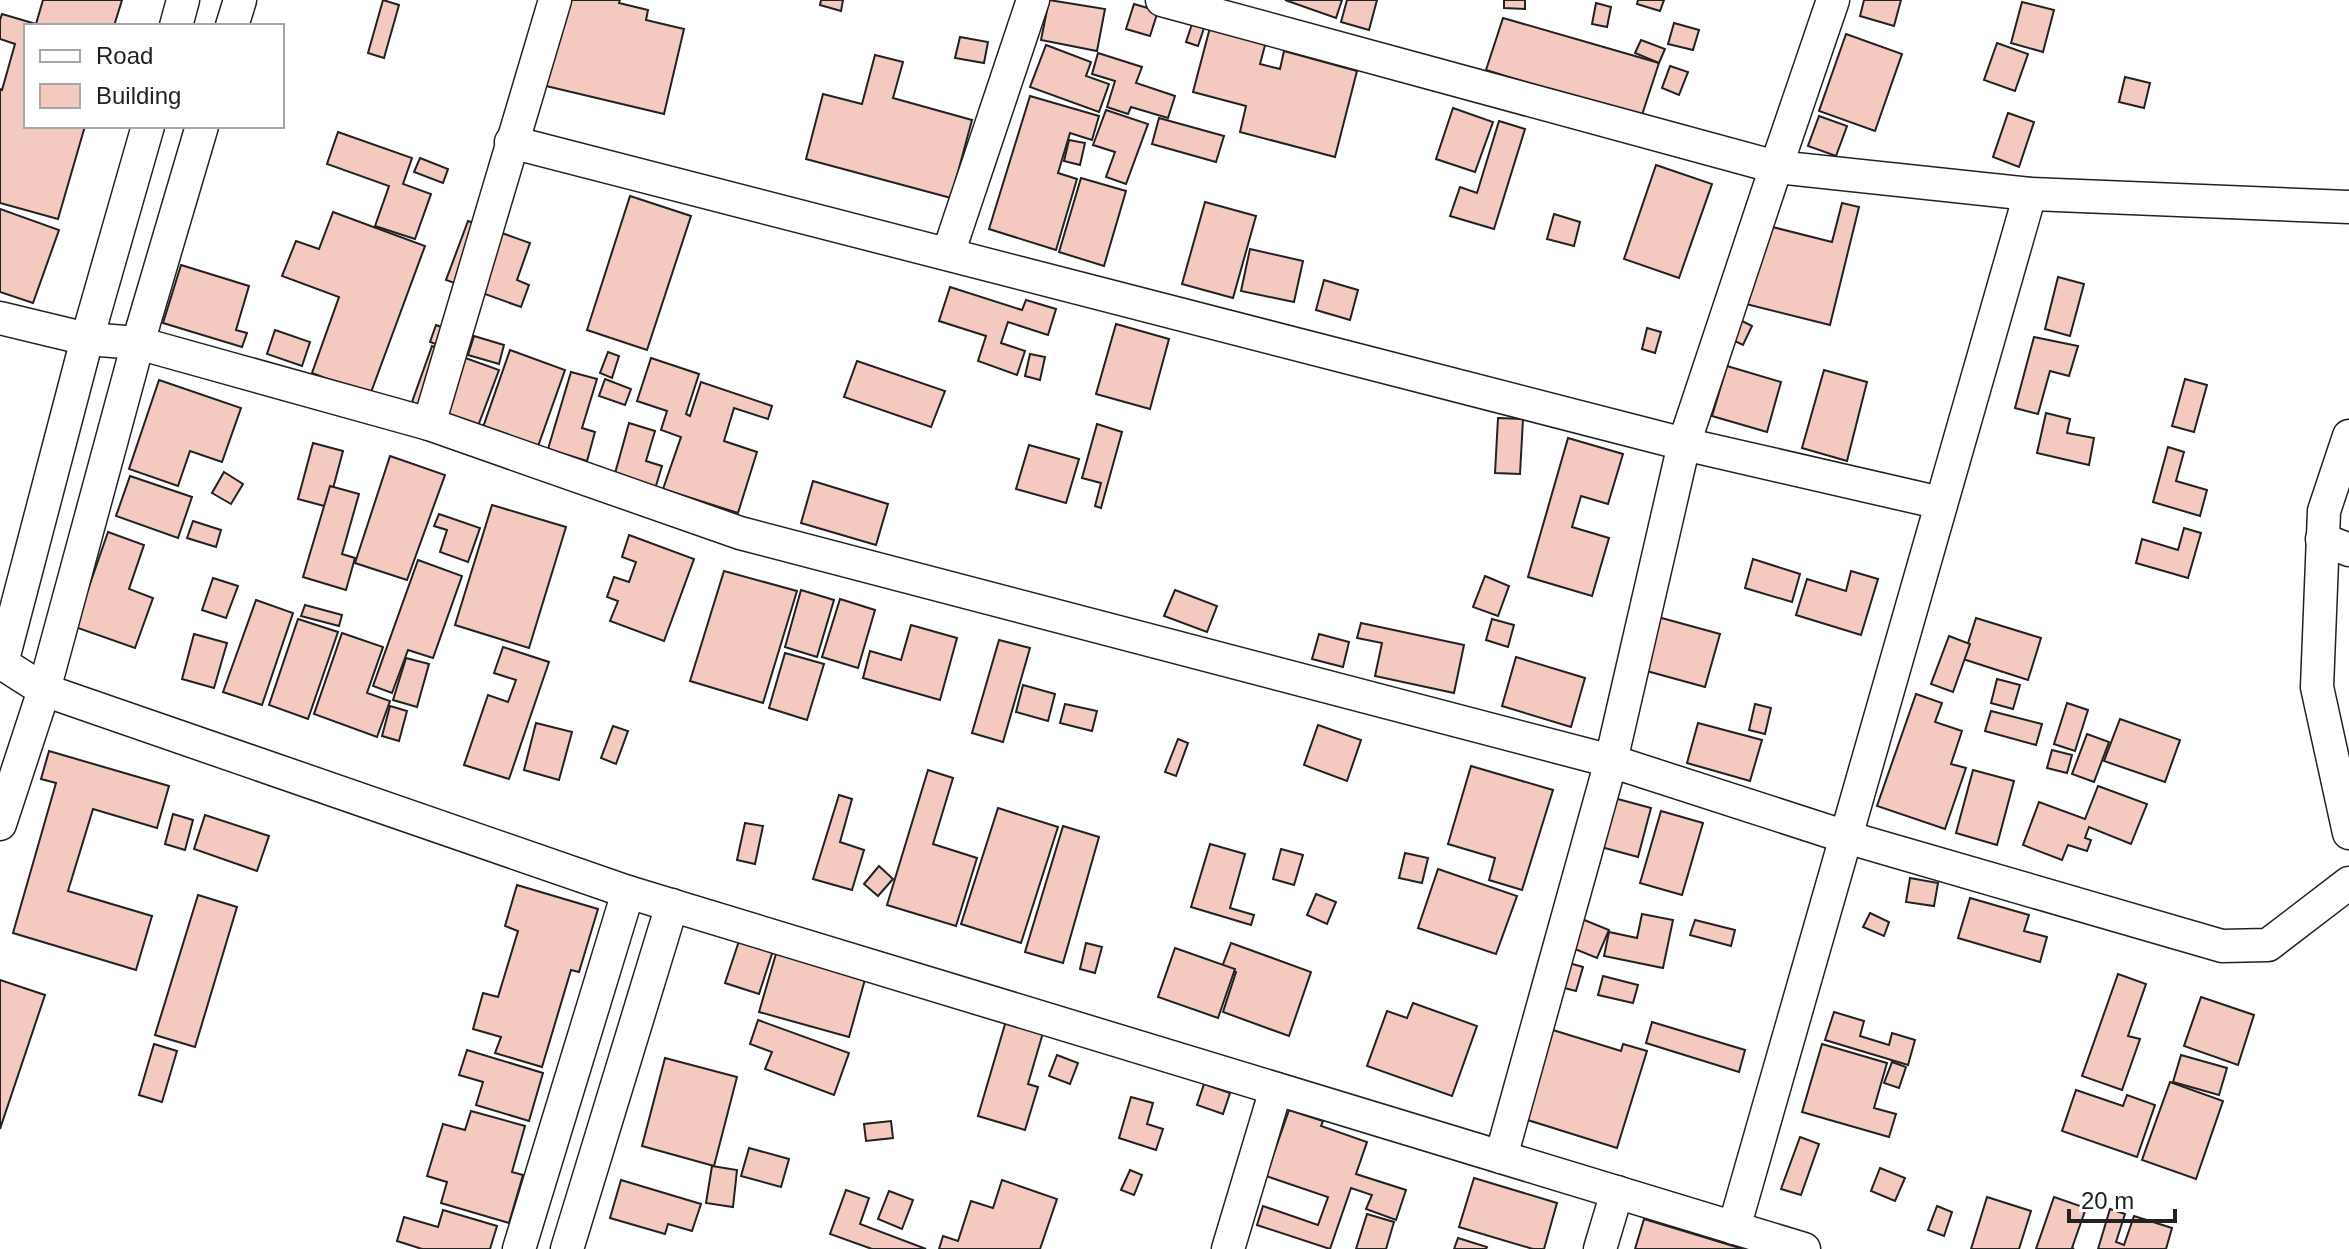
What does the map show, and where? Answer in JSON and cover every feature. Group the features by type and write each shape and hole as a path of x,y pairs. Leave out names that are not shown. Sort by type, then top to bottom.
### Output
{"street":[{"path":"177,24 183,0"},
{"path":"233,24 240,0"},
{"path":"429,424 555,0"},
{"path":"948,254 1033,0"},
{"path":"1162,0 1776,167 2030,194 2349,207"},
{"path":"1501,1157 1611,761 1684,444 1833,0"},
{"path":"147,128 87,339 1,662 44,690 628,892 1804,1249"},
{"path":"0,824 44,690 138,343 201,128"},
{"path":"511,142 1684,444 1941,503"},
{"path":"1734,1228 2030,194"},
{"path":"0,318 87,339 138,343 429,424 740,533 1611,761 1846,837 2222,946 2268,945 2349,883"},
{"path":"2349,436 2324,511 2336,545 2317,687 2349,833"},
{"path":"519,1249 628,892"},
{"path":"567,1249 672,905"},
{"path":"1228,1249 1276,1089"},
{"path":"1600,1249 1617,1192"}],"building":[{"path":"43,0 122,0 115,24 36,24"},
{"path":"383,0 399,5 384,58 368,53"},
{"path":"544,0 620,0 619,3 648,10 646,20 684,29 664,114 525,81"},
{"path":"821,0 843,0 841,11 820,5"},
{"path":"1049,0 1105,9 1097,51 1041,40"},
{"path":"1285,0 1342,0 1336,18"},
{"path":"1347,0 1377,0 1369,30 1341,22"},
{"path":"1504,0 1525,0 1525,9 1504,8"},
{"path":"1638,0 1664,0 1660,11 1637,4"},
{"path":"1864,0 1901,0 1894,26 1860,16"},
{"path":"2022,2 2054,10 2043,52 2011,43"},
{"path":"1596,3 1611,7 1607,27 1592,24"},
{"path":"1134,4 1158,11 1150,36 1126,29"},
{"path":"2,14 36,24 24,24 24,128 84,128 58,219 0,203 0,89 15,44 0,39"},
{"path":"1503,18 1659,63 1641,118 1486,70"},
{"path":"1212,20 1268,34 1260,64 1280,69 1284,51 1357,71 1335,157 1240,132 1246,106 1193,92"},
{"path":"1674,23 1699,30 1693,50 1668,44"},
{"path":"1192,24 1204,28 1198,46 1186,42"},
{"path":"1846,34 1902,54 1875,131 1819,111"},
{"path":"960,37 988,42 984,63 955,58"},
{"path":"1641,40 1665,49 1659,63 1635,53"},
{"path":"1997,43 2028,54 2015,91 1984,80"},
{"path":"1046,45 1091,62 1086,76 1109,84 1099,112 1030,87"},
{"path":"1098,53 1142,67 1136,83 1175,96 1168,118 1131,107 1128,114 1107,107 1115,81 1092,74"},
{"path":"875,55 903,62 893,98 972,120 951,198 806,159 823,94 862,104"},
{"path":"1670,66 1688,72 1679,95 1662,88"},
{"path":"2125,77 2150,83 2144,108 2119,102"},
{"path":"1030,96 1099,116 1092,140 1070,133 1058,173 1077,179 1056,250 989,229"},
{"path":"1453,108 1493,122 1475,172 1436,159"},
{"path":"1106,110 1148,124 1126,184 1106,177 1115,152 1093,145"},
{"path":"2008,113 2034,122 2019,167 1993,157"},
{"path":"1819,116 1847,126 1836,156 1808,146"},
{"path":"1159,118 1224,136 1216,162 1152,144"},
{"path":"1499,121 1525,129 1494,229 1450,216 1460,187 1477,193"},
{"path":"338,132 412,158 403,184 431,194 415,239 375,226 389,186 327,164"},
{"path":"1069,140 1085,143 1080,165 1064,161"},
{"path":"420,158 448,169 443,183 414,172"},
{"path":"1656,165 1712,184 1679,278 1624,259"},
{"path":"1081,178 1126,191 1104,266 1059,252"},
{"path":"630,196 691,216 647,350 587,330"},
{"path":"1205,202 1256,216 1233,298 1182,284"},
{"path":"1842,203 1859,207 1830,325 1726,299 1745,220 1832,242"},
{"path":"0,209 59,230 33,303 0,292"},
{"path":"333,212 425,246 370,395 312,373 339,297 282,276 296,241 319,249"},
{"path":"1554,214 1580,222 1574,246 1547,239"},
{"path":"468,221 530,243 517,280 529,285 521,307 446,280"},
{"path":"1250,249 1303,261 1294,302 1241,291"},
{"path":"181,265 249,286 236,330 247,333 242,347 163,323"},
{"path":"2058,277 2084,284 2070,336 2045,329"},
{"path":"1324,280 1358,290 1350,320 1316,310"},
{"path":"950,287 1022,310 1026,300 1056,309 1048,335 1008,322 1001,343 1025,351 1017,375 978,361 986,336 939,321"},
{"path":"1728,314 1752,326 1743,345 1718,333"},
{"path":"1116,324 1169,339 1150,409 1096,394"},
{"path":"436,325 466,337 460,353 430,342"},
{"path":"1647,328 1661,332 1655,353 1642,349"},
{"path":"275,330 310,342 302,366 267,354"},
{"path":"474,336 504,345 499,364 468,355"},
{"path":"2034,337 2078,346 2069,376 2050,371 2038,414 2015,408"},
{"path":"432,346 499,370 478,426 412,402"},
{"path":"510,350 565,370 536,452 481,433"},
{"path":"608,352 619,356 612,378 600,373"},
{"path":"1030,354 1045,357 1040,380 1025,376"},
{"path":"651,358 699,374 686,414 690,416 701,382 772,406 768,419 734,408 724,441 757,452 738,513 663,489 681,437 661,430 667,411 637,401"},
{"path":"857,361 945,391 931,427 844,397"},
{"path":"1727,366 1781,382 1767,432 1712,416"},
{"path":"1824,370 1867,382 1847,461 1802,448"},
{"path":"571,372 597,379 582,428 595,432 587,461 548,449"},
{"path":"605,379 631,389 625,405 599,396"},
{"path":"2185,379 2207,385 2194,432 2172,426"},
{"path":"159,380 241,408 222,462 190,451 178,486 129,469"},
{"path":"2046,413 2070,419 2067,433 2094,438 2089,465 2037,453"},
{"path":"1498,418 1523,419 1520,474 1495,473"},
{"path":"629,423 655,431 646,461 662,466 655,489 614,477"},
{"path":"1097,424 1122,432 1101,508 1095,506 1101,483 1082,478"},
{"path":"1568,438 1623,454 1608,504 1581,496 1572,527 1609,538 1592,596 1528,577"},
{"path":"313,443 343,451 328,507 298,499"},
{"path":"1029,445 1079,459 1066,503 1016,489"},
{"path":"2168,447 2184,452 2176,481 2207,490 2200,516 2153,502"},
{"path":"390,456 445,475 407,580 355,563"},
{"path":"224,472 243,484 231,504 212,493"},
{"path":"130,476 192,497 178,538 116,516"},
{"path":"813,481 888,504 876,545 801,523"},
{"path":"330,486 359,494 342,554 355,558 346,590 303,577"},
{"path":"492,505 566,527 529,648 455,625"},
{"path":"439,514 480,528 468,562 440,552 447,530 434,526"},
{"path":"193,521 221,530 216,547 187,538"},
{"path":"2184,528 2201,533 2188,578 2136,563 2142,539 2178,550"},
{"path":"108,532 144,545 129,589 153,598 135,648 75,627"},
{"path":"629,535 694,559 664,641 610,621 618,601 607,597 614,577 629,582 636,562 622,557"},
{"path":"1753,559 1800,574 1792,602 1745,588"},
{"path":"418,560 462,576 433,658 408,650 392,693 373,686"},
{"path":"724,571 797,591 763,703 690,681"},
{"path":"1851,571 1878,579 1861,635 1796,615 1807,579 1846,591"},
{"path":"1485,576 1509,586 1498,616 1473,607"},
{"path":"213,578 238,586 226,618 202,610"},
{"path":"801,590 834,600 817,657 785,647"},
{"path":"1175,590 1217,606 1207,632 1164,616"},
{"path":"840,599 875,610 858,668 822,657"},
{"path":"256,600 293,613 262,705 223,692"},
{"path":"305,605 342,615 339,626 301,616"},
{"path":"1647,614 1720,634 1705,687 1632,667"},
{"path":"1976,618 2041,638 2028,680 1963,659"},
{"path":"298,619 338,632 308,719 269,705"},
{"path":"1492,619 1514,625 1508,647 1486,640"},
{"path":"1361,623 1464,645 1454,693 1375,676 1382,643 1357,638"},
{"path":"911,625 957,638 940,700 863,678 870,651 901,660"},
{"path":"342,633 383,647 367,693 390,701 377,737 314,714"},
{"path":"194,634 227,643 214,688 182,679"},
{"path":"1319,634 1349,642 1343,667 1312,659"},
{"path":"1949,636 1970,644 1953,692 1931,684"},
{"path":"999,640 1030,648 1003,742 972,733"},
{"path":"503,647 549,662 509,779 464,765 488,695 508,702 516,680 494,673"},
{"path":"785,653 824,664 807,720 769,708"},
{"path":"1516,657 1585,678 1571,727 1502,706"},
{"path":"406,658 429,664 417,707 393,700"},
{"path":"1997,679 2020,685 2013,709 1991,703"},
{"path":"1023,685 1055,694 1048,721 1016,712"},
{"path":"1916,694 1942,703 1935,722 1962,731 1951,764 1966,768 1945,829 1877,806"},
{"path":"2067,703 2088,710 2075,751 2054,744"},
{"path":"1065,704 1097,711 1092,731 1060,723"},
{"path":"1755,704 1771,708 1765,734 1749,730"},
{"path":"390,706 407,711 399,741 382,736"},
{"path":"1991,711 2042,724 2036,745 1985,731"},
{"path":"2120,719 2180,740 2165,782 2104,761"},
{"path":"536,723 572,732 559,780 524,770"},
{"path":"1698,723 1762,740 1750,781 1687,763"},
{"path":"1318,725 1361,740 1347,781 1304,765"},
{"path":"613,726 628,731 616,764 601,758"},
{"path":"2087,734 2109,742 2094,782 2072,774"},
{"path":"1178,739 1188,743 1176,776 1165,772"},
{"path":"2052,750 2072,755 2067,773 2047,768"},
{"path":"49,751 169,786 157,828 93,809 68,891 152,916 136,970 13,933 56,783 41,779"},
{"path":"1471,766 1553,790 1522,890 1489,880 1495,858 1448,844"},
{"path":"928,770 953,778 933,844 977,858 956,926 887,905"},
{"path":"1973,770 2014,781 1997,845 1956,833"},
{"path":"2098,786 2147,804 2131,844 2089,827 2085,838 2091,840 2087,851 2068,845 2062,860 2023,845 2039,802 2085,819"},
{"path":"839,795 852,799 840,842 864,850 852,890 813,879"},
{"path":"1603,795 1651,808 1638,857 1590,844"},
{"path":"998,808 1058,827 1021,943 961,924"},
{"path":"1661,811 1703,823 1682,895 1640,883"},
{"path":"173,814 193,820 185,850 165,844"},
{"path":"205,815 269,836 257,871 194,849"},
{"path":"745,823 763,826 755,864 737,860"},
{"path":"1063,826 1099,837 1063,963 1025,952"},
{"path":"1210,844 1245,854 1230,908 1254,915 1251,925 1191,907"},
{"path":"1281,849 1303,855 1294,885 1273,879"},
{"path":"1405,853 1428,858 1422,883 1399,878"},
{"path":"879,866 893,879 878,896 864,884"},
{"path":"1438,869 1517,896 1496,954 1418,928"},
{"path":"1910,878 1938,883 1934,906 1906,902"},
{"path":"517,885 598,909 579,972 571,970 542,1067 495,1053 501,1037 473,1029 483,993 498,997 518,931 505,926"},
{"path":"1316,894 1336,902 1327,924 1307,915"},
{"path":"198,895 237,907 195,1047 155,1035"},
{"path":"1970,898 2029,915 2024,931 2047,937 2040,962 1958,938"},
{"path":"1870,913 1889,922 1884,936 1863,927"},
{"path":"1642,914 1673,920 1663,968 1604,956 1609,932 1637,938"},
{"path":"1572,915 1609,930 1597,958 1560,943"},
{"path":"1695,920 1735,930 1731,946 1690,935"},
{"path":"745,923 778,935 759,994 725,983"},
{"path":"780,940 869,965 849,1037 759,1012"},
{"path":"1086,943 1102,947 1095,973 1080,969"},
{"path":"1231,943 1311,972 1289,1036 1223,1012 1236,972 1222,967"},
{"path":"1175,948 1235,969 1218,1018 1158,997"},
{"path":"1548,957 1583,967 1576,991 1541,982"},
{"path":"2118,974 2146,984 2128,1036 2140,1039 2122,1090 2082,1076"},
{"path":"1603,976 1638,985 1633,1003 1598,995"},
{"path":"0,980 45,995 0,1129"},
{"path":"2201,997 2254,1015 2238,1065 2184,1046"},
{"path":"1413,1003 1477,1026 1452,1096 1367,1066 1387,1011 1407,1018"},
{"path":"1834,1012 1864,1021 1860,1036 1889,1045 1892,1033 1915,1040 1908,1065 1825,1040"},
{"path":"1008,1014 1045,1026 1028,1084 1038,1087 1025,1130 978,1116"},
{"path":"758,1020 849,1053 834,1095 765,1069 772,1052 750,1044"},
{"path":"1652,1022 1745,1050 1739,1072 1646,1043"},
{"path":"1530,1023 1621,1051 1623,1044 1647,1051 1617,1148 1502,1112"},
{"path":"154,1044 177,1051 162,1102 139,1095"},
{"path":"1822,1044 1887,1063 1874,1108 1896,1114 1889,1137 1802,1112"},
{"path":"467,1050 543,1073 529,1121 476,1105 483,1082 459,1075"},
{"path":"1057,1055 1078,1063 1070,1084 1049,1076"},
{"path":"2181,1055 2227,1068 2219,1095 2173,1082"},
{"path":"665,1058 737,1077 714,1166 642,1146"},
{"path":"1892,1062 1906,1067 1899,1088 1884,1083"},
{"path":"2170,1082 2223,1101 2196,1179 2142,1160"},
{"path":"1204,1084 1230,1093 1223,1114 1197,1105"},
{"path":"2076,1090 2123,1106 2127,1095 2155,1105 2137,1157 2062,1131"},
{"path":"1131,1097 1153,1103 1147,1124 1163,1129 1156,1150 1119,1138"},
{"path":"1289,1110 1323,1121 1321,1126 1367,1142 1356,1174 1406,1190 1396,1220 1366,1209 1372,1195 1351,1188 1330,1249 1257,1225 1263,1206 1318,1225 1328,1197 1266,1176"},
{"path":"471,1111 525,1126 512,1172 523,1175 509,1223 441,1203 447,1182 427,1176 443,1124 465,1130"},
{"path":"891,1121 893,1138 866,1141 864,1124"},
{"path":"1800,1137 1819,1144 1801,1195 1781,1189"},
{"path":"749,1148 789,1159 781,1187 741,1176"},
{"path":"712,1166 737,1170 733,1207 706,1203"},
{"path":"1880,1168 1905,1178 1895,1201 1871,1191"},
{"path":"1130,1170 1142,1175 1134,1195 1121,1190"},
{"path":"1474,1178 1557,1203 1544,1249 1533,1249 1459,1227"},
{"path":"621,1180 701,1204 692,1231 668,1224 665,1234 610,1218"},
{"path":"1002,1180 1057,1199 1040,1249 939,1249 943,1236 958,1241 971,1201 993,1208"},
{"path":"846,1190 869,1198 860,1224 926,1249 872,1249 830,1234"},
{"path":"889,1191 913,1200 902,1229 878,1219"},
{"path":"1987,1197 2031,1211 2019,1249 1971,1249"},
{"path":"2054,1197 2086,1208 2074,1249 2036,1249"},
{"path":"1937,1206 1952,1212 1944,1236 1928,1230"},
{"path":"2110,1209 2125,1214 2116,1242 2124,1245 2134,1216 2172,1228 2166,1249 2098,1249"},
{"path":"443,1210 497,1226 490,1249 422,1249 397,1241 404,1217 438,1227"},
{"path":"1367,1214 1394,1222 1386,1249 1356,1249"},
{"path":"1644,1219 1743,1249 1635,1249"},
{"path":"1458,1238 1487,1247 1454,1249"}]}
